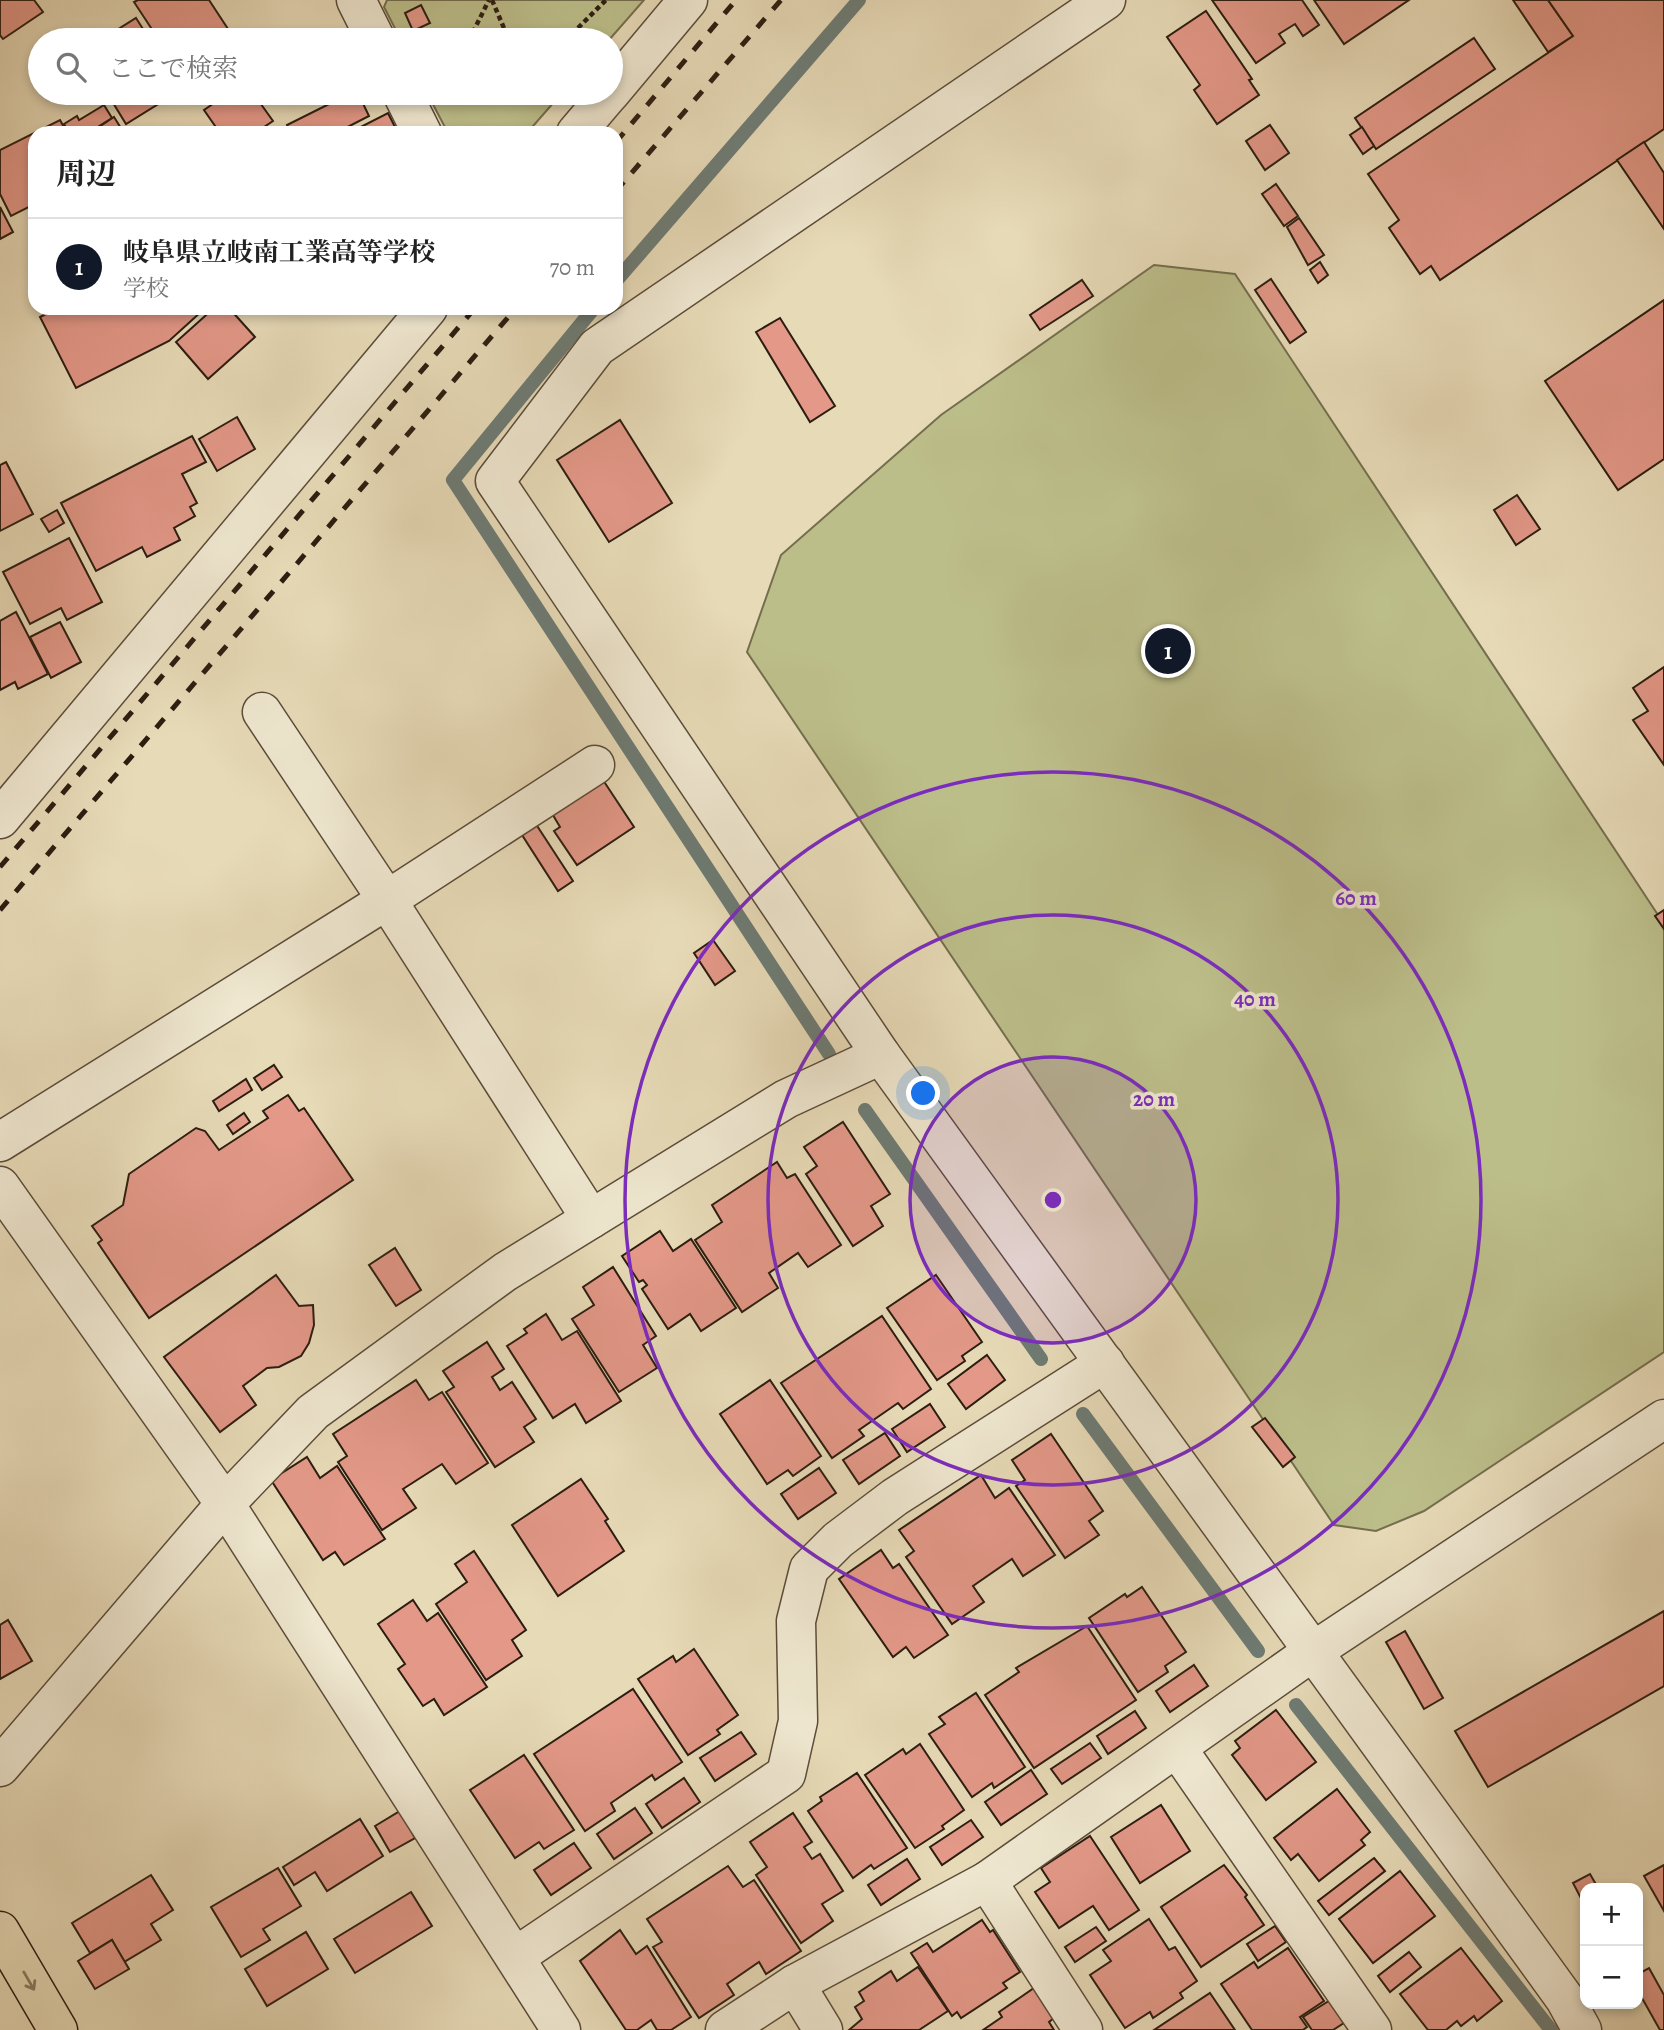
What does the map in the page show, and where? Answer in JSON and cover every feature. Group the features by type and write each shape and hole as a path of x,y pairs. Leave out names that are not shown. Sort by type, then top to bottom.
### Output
{"main road":[{"path":"0,1931 58,2030"}],"street":[{"path":"356,0 370,28"},
{"path":"623,77 688,0"},
{"path":"1105,0 597,347 495,481 881,1055 1315,1650 1565,1998 1582,2030"},
{"path":"408,105 418,126"},
{"path":"582,126 599,105"},
{"path":"0,819 422,315"},
{"path":"262,712 387,900 591,1219"},
{"path":"0,1142 387,900 595,765"},
{"path":"0,1766 225,1504 313,1412 505,1272 786,1099 881,1055"},
{"path":"0,1186 225,1504 561,2030"},
{"path":"515,1957 786,1774 797,1721 796,1621 809,1569 838,1540 895,1497 1105,1363"},
{"path":"725,2030 795,1984 987,1881 1315,1650 1664,1419"},
{"path":"1177,1748 1372,2030"},
{"path":"987,1881 1083,2030"},
{"path":"795,1984 823,2030"}],"path":[{"path":"476,28 491,0"},
{"path":"491,0 504,28"},
{"path":"578,28 606,0"}],"green space":[{"path":"387,0 644,0 620,28 395,28 384,7"},
{"path":"433,105 552,105 533,126 444,126"},
{"path":"1154,265 1235,274 1664,924 1664,1352 1424,1511 1376,1531 1334,1525 747,652 781,555 941,415"}],"building":[{"path":"0,0 34,0 43,12 3,39 0,35"},
{"path":"209,0 227,28 151,28 134,2"},
{"path":"1212,0 1302,0 1319,25 1303,36 1295,24 1279,34 1285,43 1256,63"},
{"path":"1314,0 1409,0 1344,44"},
{"path":"1513,0 1548,0 1573,36 1548,52"},
{"path":"1548,0 1664,0 1664,129 1440,280 1431,266 1420,274 1389,228 1399,220 1368,174 1573,36"},
{"path":"421,5 430,23 412,28 405,13"},
{"path":"1206,11 1252,79 1249,80 1259,95 1217,124 1194,90 1200,85 1167,37"},
{"path":"136,18 142,28 120,28"},
{"path":"1474,38 1495,69 1376,149 1355,118"},
{"path":"104,105 112,118 99,126 64,124 77,116 79,120"},
{"path":"114,105 157,105 126,124"},
{"path":"211,105 262,105 273,121 266,126 215,126 204,110"},
{"path":"327,105 364,105 369,116 350,126 287,125"},
{"path":"388,113 394,126 363,126"},
{"path":"114,117 120,126 100,126"},
{"path":"60,120 63,126 48,126"},
{"path":"1270,125 1289,153 1265,170 1246,141"},
{"path":"1362,127 1374,146 1363,154 1350,135"},
{"path":"28,136 28,208 11,216 0,194 0,150"},
{"path":"1644,142 1664,173 1664,229 1617,160"},
{"path":"1276,184 1298,216 1284,226 1262,194"},
{"path":"0,207 13,232 0,239"},
{"path":"1299,218 1324,255 1308,265 1287,227"},
{"path":"1320,262 1328,275 1318,283 1310,270"},
{"path":"1271,279 1306,332 1290,343 1255,290"},
{"path":"1082,280 1093,296 1040,330 1030,315"},
{"path":"1664,300 1664,459 1618,490 1545,381"},
{"path":"198,315 169,341 76,388 40,317"},
{"path":"206,315 235,315 255,337 208,379 176,342"},
{"path":"780,318 835,406 810,422 756,332"},
{"path":"237,417 255,449 217,471 199,439"},
{"path":"620,420 672,503 609,542 557,460"},
{"path":"192,436 206,462 182,474 197,503 190,507 195,516 174,528 180,540 147,557 142,547 96,571 61,503"},
{"path":"6,462 33,514 0,531 0,465"},
{"path":"1517,495 1540,529 1516,545 1494,510"},
{"path":"57,510 64,523 49,532 41,519"},
{"path":"69,538 102,602 67,620 61,608 30,624 3,572"},
{"path":"16,612 48,674 18,689 15,682 0,690 0,621"},
{"path":"60,622 81,662 51,678 30,637"},
{"path":"1664,667 1664,765 1633,720 1648,711 1633,688"},
{"path":"601,777 634,827 577,865 554,831 560,827 550,810"},
{"path":"530,815 573,881 558,891 515,824"},
{"path":"1664,910 1664,929 1655,916"},
{"path":"713,940 735,971 715,985 694,953"},
{"path":"274,1065 282,1077 262,1090 254,1078"},
{"path":"246,1079 252,1090 219,1111 213,1101"},
{"path":"288,1095 299,1111 304,1108 353,1180 149,1318 98,1243 102,1240 92,1226 123,1205 129,1174 196,1128 205,1131 219,1150 268,1118 263,1111"},
{"path":"244,1113 250,1122 233,1134 227,1125"},
{"path":"843,1122 890,1194 871,1206 883,1226 853,1246 806,1174 817,1166 804,1147"},
{"path":"777,1162 787,1178 795,1174 841,1245 808,1267 798,1253 769,1273 778,1288 742,1312 695,1240 722,1222 712,1205"},
{"path":"660,1231 673,1251 691,1239 736,1308 701,1331 690,1314 668,1329 642,1289 647,1285 643,1280 639,1282 622,1256"},
{"path":"395,1248 421,1290 396,1306 369,1265"},
{"path":"613,1267 656,1336 643,1345 657,1368 619,1392 572,1319 594,1305 583,1287"},
{"path":"276,1275 299,1306 313,1305 314,1325 309,1343 301,1356 279,1367 267,1368 243,1386 256,1405 220,1432 164,1357"},
{"path":"936,1275 982,1342 962,1356 965,1361 937,1380 887,1308"},
{"path":"546,1314 562,1340 577,1331 621,1401 586,1423 575,1404 553,1418 507,1346 527,1333 524,1329"},
{"path":"882,1316 931,1389 903,1409 898,1403 859,1430 864,1436 832,1458 781,1383"},
{"path":"487,1342 504,1369 492,1377 500,1390 512,1382 536,1419 524,1427 534,1442 495,1467 446,1392 454,1387 443,1371"},
{"path":"987,1355 1005,1380 966,1409 948,1384"},
{"path":"416,1380 429,1400 442,1392 488,1463 456,1484 442,1464 403,1489 416,1508 382,1530 338,1462 347,1456 333,1434"},
{"path":"770,1380 821,1456 793,1476 788,1470 767,1484 720,1414"},
{"path":"930,1404 945,1427 907,1452 892,1429"},
{"path":"1265,1418 1295,1457 1283,1467 1252,1427"},
{"path":"885,1433 900,1456 859,1484 843,1460"},
{"path":"1051,1434 1103,1511 1089,1521 1099,1535 1065,1558 1016,1486 1025,1480 1012,1460"},
{"path":"307,1457 320,1478 337,1466 385,1539 344,1565 335,1552 323,1560 271,1480"},
{"path":"819,1468 836,1493 798,1519 781,1494"},
{"path":"981,1475 995,1498 1009,1488 1055,1555 1023,1576 1012,1559 973,1586 984,1602 952,1624 906,1557 914,1551 899,1530"},
{"path":"581,1479 608,1519 605,1521 624,1551 558,1596 512,1525"},
{"path":"881,1550 893,1568 899,1564 948,1635 914,1658 906,1647 893,1657 839,1579"},
{"path":"474,1551 526,1630 512,1640 522,1656 486,1680 436,1604 467,1582 455,1564"},
{"path":"1142,1587 1186,1652 1165,1666 1168,1672 1138,1692 1089,1618 1125,1594 1127,1597"},
{"path":"413,1600 427,1621 438,1613 487,1687 444,1715 434,1699 423,1706 398,1669 405,1664 378,1624"},
{"path":"1664,1611 1664,1686 1488,1787 1455,1731"},
{"path":"8,1620 32,1661 0,1679 0,1625"},
{"path":"1087,1626 1136,1700 1034,1768 985,1695 1019,1672 1016,1668"},
{"path":"1405,1631 1443,1698 1424,1709 1386,1642"},
{"path":"694,1649 738,1715 717,1730 720,1734 688,1755 638,1679 673,1656 676,1662"},
{"path":"1194,1665 1208,1686 1170,1712 1156,1691"},
{"path":"633,1689 682,1762 655,1780 652,1775 611,1803 615,1811 585,1831 534,1754"},
{"path":"976,1693 1025,1767 994,1788 992,1783 972,1797 929,1734 945,1724 939,1717"},
{"path":"1276,1710 1316,1762 1266,1800 1232,1755 1240,1748 1235,1741"},
{"path":"1135,1711 1146,1728 1108,1754 1097,1736"},
{"path":"741,1732 756,1754 715,1781 700,1758"},
{"path":"1090,1743 1101,1758 1062,1784 1051,1769"},
{"path":"920,1744 964,1810 942,1826 944,1829 915,1848 865,1775 903,1749 906,1754"},
{"path":"524,1755 574,1830 544,1849 539,1842 515,1858 470,1790"},
{"path":"1031,1770 1047,1794 1001,1825 985,1802"},
{"path":"857,1773 907,1848 874,1869 871,1865 853,1878 808,1811 822,1801 820,1797"},
{"path":"684,1778 700,1802 662,1828 646,1804"},
{"path":"1337,1789 1370,1832 1361,1840 1365,1845 1319,1881 1298,1854 1291,1860 1274,1838"},
{"path":"1161,1805 1190,1851 1140,1883 1111,1837"},
{"path":"635,1808 652,1833 614,1859 597,1834"},
{"path":"400,1811 415,1838 390,1852 375,1826"},
{"path":"793,1813 812,1842 804,1847 812,1859 820,1854 843,1891 822,1904 833,1921 801,1943 756,1875 767,1867 750,1842"},
{"path":"360,1819 383,1856 327,1891 315,1872 294,1885 283,1867"},
{"path":"971,1820 983,1837 942,1865 930,1847"},
{"path":"1090,1836 1139,1910 1109,1930 1093,1906 1059,1928 1035,1892 1050,1882 1041,1868"},
{"path":"574,1843 591,1868 551,1895 534,1870"},
{"path":"1374,1858 1385,1871 1329,1915 1318,1901"},
{"path":"907,1859 920,1879 881,1905 868,1885"},
{"path":"1224,1865 1247,1895 1245,1897 1264,1925 1201,1967 1161,1907"},
{"path":"1664,1865 1664,1911 1644,1876"},
{"path":"728,1866 743,1887 754,1880 801,1951 766,1974 759,1962 727,1984 734,1995 699,2018 653,1947 662,1942 647,1919"},
{"path":"278,1868 301,1906 263,1929 270,1940 241,1957 211,1907"},
{"path":"1400,1871 1435,1916 1373,1963 1339,1919"},
{"path":"1590,1874 1595,1883 1580,1883 1580,1896 1573,1883"},
{"path":"151,1875 173,1910 151,1924 161,1940 124,1962 112,1940 90,1953 72,1923"},
{"path":"411,1892 432,1926 355,1973 334,1939"},
{"path":"1149,1919 1169,1950 1175,1947 1197,1981 1180,1993 1183,1998 1153,2018 1150,2012 1125,2028 1090,1975 1111,1961 1103,1950"},
{"path":"982,1920 990,1932 993,1930 1020,1972 1003,1983 1007,1988 961,2018 957,2012 952,2016 911,1953 927,1943 933,1952"},
{"path":"1275,1926 1286,1942 1258,1961 1247,1944"},
{"path":"1096,1927 1106,1941 1075,1962 1065,1947"},
{"path":"620,1930 636,1954 647,1946 691,2017 671,2030 657,2030 651,2020 637,2030 626,2030 580,1961"},
{"path":"306,1932 328,1969 267,2006 245,1969"},
{"path":"112,1940 129,1969 95,1989 78,1961"},
{"path":"1288,1948 1324,2001 1300,2017 1307,2027 1303,2030 1252,2030 1221,1984 1254,1962 1258,1968"},
{"path":"1461,1948 1502,2001 1477,2021 1474,2016 1461,2026 1457,2021 1446,2030 1428,2030 1400,1994"},
{"path":"1409,1952 1421,1967 1390,1992 1378,1976"},
{"path":"918,1967 948,2011 919,2030 849,2030 862,2019 855,2007 864,2001 859,1992 891,1971 897,1981"},
{"path":"1649,1968 1664,1995 1664,2030 1660,2030 1643,2000 1643,1971"},
{"path":"1034,1988 1054,2018 1049,2022 1054,2030 983,2030 1002,2017 999,2012"},
{"path":"1210,1993 1235,2030 1154,2030"},
{"path":"1332,1999 1347,2021 1333,2030 1312,2030 1303,2017"}],"waterway":[{"path":"623,273 859,0"},
{"path":"588,315 453,480 829,1054"},
{"path":"865,1110 1041,1359"},
{"path":"1083,1414 1258,1651"},
{"path":"1296,1705 1551,2030"}],"railway":[{"path":"623,134 736,0"},
{"path":"623,183 781,0"},
{"path":"0,867 469,315"},
{"path":"0,910 510,315"}],"place":[{"name":"岐阜県立岐南工業高等学校","path":"1168,651"}]}
